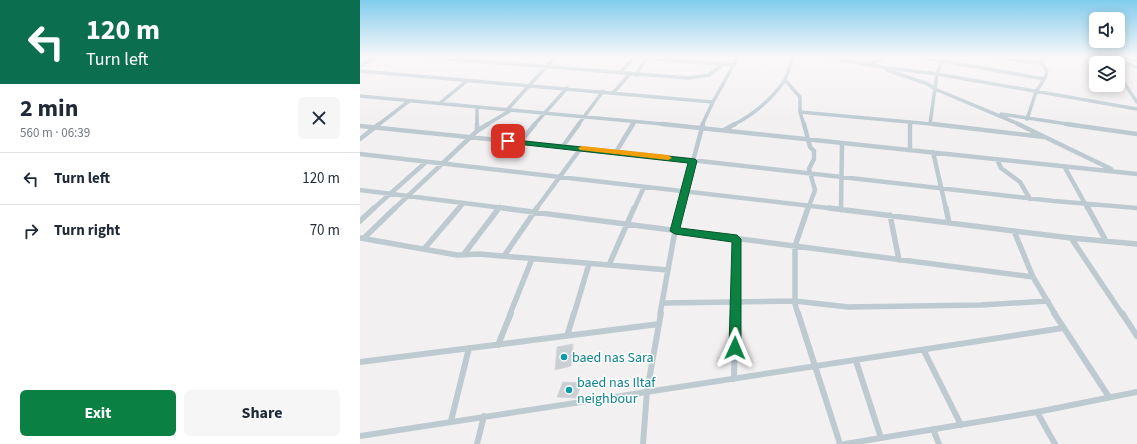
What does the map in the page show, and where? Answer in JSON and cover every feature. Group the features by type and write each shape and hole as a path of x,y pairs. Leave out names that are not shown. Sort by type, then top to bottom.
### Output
{"street":[{"path":"441,78 603,91 712,102"},
{"path":"362,238 410,196 477,131 509,110 537,78"},
{"path":"614,92 627,78"},
{"path":"642,444 647,391 675,231 701,128 712,102 726,78"},
{"path":"908,78 928,84 935,89 992,112 1115,171"},
{"path":"930,124 937,78"},
{"path":"957,78 1137,109"},
{"path":"1027,119 1036,92 1044,79 1038,78"},
{"path":"440,103 468,80"},
{"path":"723,131 761,109 773,98 785,80 800,98 800,112 810,147 814,152 814,159 809,169 815,190 795,246 795,301 840,444"},
{"path":"1125,84 1137,102"},
{"path":"520,142 567,88"},
{"path":"563,146 603,91"},
{"path":"360,96 701,128 1137,174"},
{"path":"360,139 409,100"},
{"path":"477,107 477,131"},
{"path":"800,112 930,124 1048,138"},
{"path":"992,112 1027,119 1137,134"},
{"path":"616,152 634,122"},
{"path":"910,122 910,150"},
{"path":"360,126 563,146 1030,199 1137,208"},
{"path":"841,210 842,143"},
{"path":"504,256 581,148"},
{"path":"933,152 949,223"},
{"path":"360,154 644,186 1071,238 1137,244"},
{"path":"997,159 1001,168 1020,182 1030,199"},
{"path":"360,221 426,162"},
{"path":"1064,166 1106,241"},
{"path":"609,265 644,186"},
{"path":"360,190 1033,277"},
{"path":"424,249 464,203"},
{"path":"464,254 500,207"},
{"path":"890,216 899,260"},
{"path":"1014,231 1033,277 1063,328 1109,397"},
{"path":"362,238 424,249 464,254 668,270"},
{"path":"1071,238 1137,336"},
{"path":"734,379 737,239"},
{"path":"498,345 532,259"},
{"path":"567,336 589,264"},
{"path":"663,303 795,301 848,307 981,305 1048,301"},
{"path":"360,362 659,324"},
{"path":"360,436 647,391 815,368 1063,328"},
{"path":"451,422 469,348"},
{"path":"924,351 961,425"},
{"path":"856,361 881,438"},
{"path":"845,444 1037,412 1137,392"},
{"path":"1037,412 1055,444"},
{"path":"477,444 484,416"},
{"path":"934,429 939,444"}],"building":[{"name":"baed nas Sara","path":"573,344 571,366 555,370 557,347"},
{"name":"baed nas Iltaf neighbour","path":"563,382 582,383 576,398 557,397"}],"slow traffic":[{"path":"582,148 668,158"}],"place":[{"name":"baed nas Sara","path":"564,357"},
{"name":"baed nas Iltaf neighbour","path":"569,390"}],"route":[{"path":"508,141 693,161 675,231 737,239 735,348"}]}
